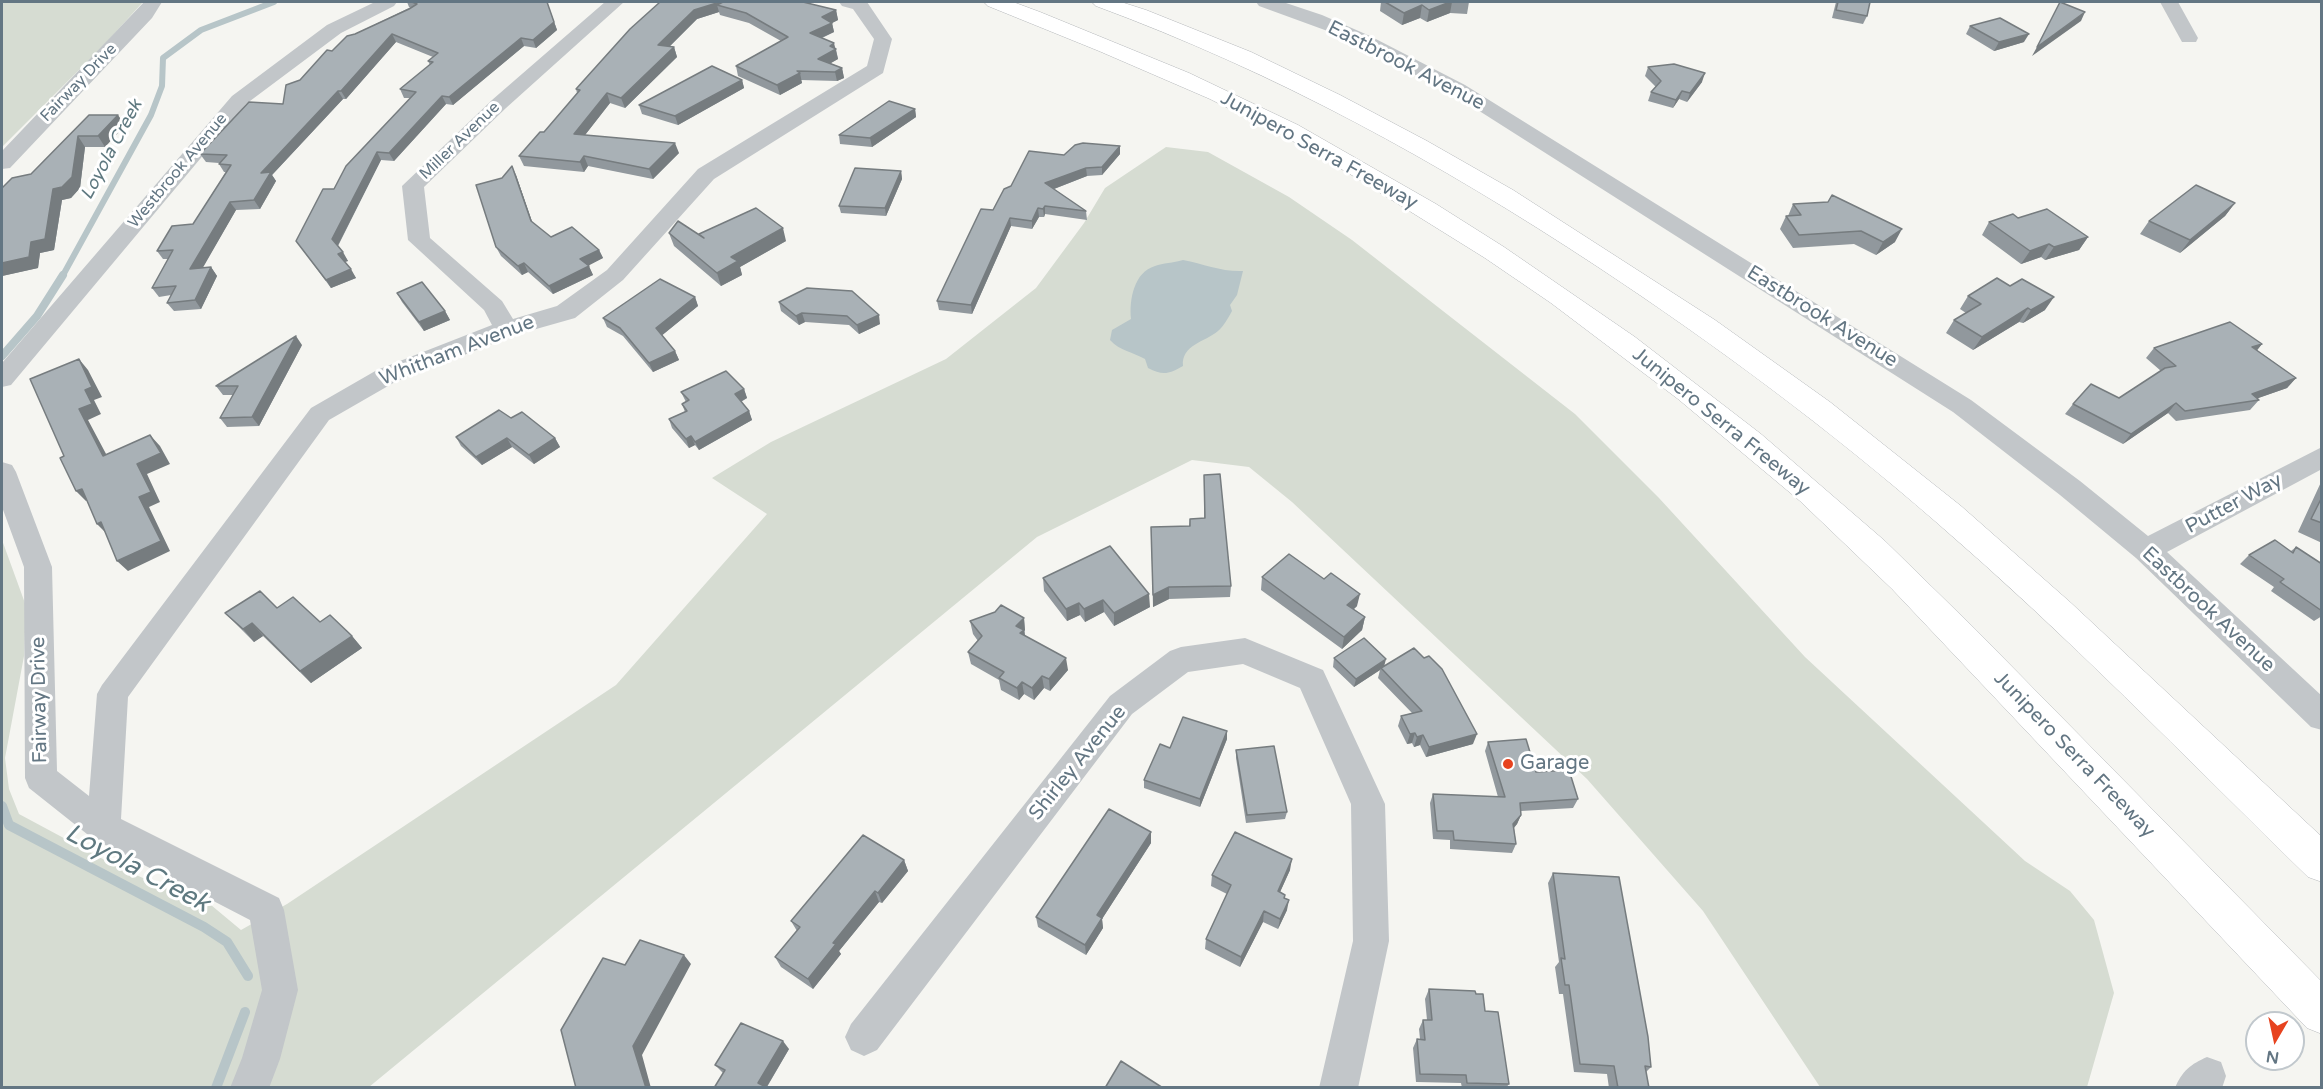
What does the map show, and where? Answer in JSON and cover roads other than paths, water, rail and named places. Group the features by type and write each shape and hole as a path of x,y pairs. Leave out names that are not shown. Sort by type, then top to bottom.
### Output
{"highway":[{"name":"Junipero Serra Freeway","path":"995,2 1188,81 1289,130 1378,180 1475,241 1581,312 1655,367 1814,496 1901,577 1996,672 2322,1013"},
{"path":"1103,2 1242,57 1342,104 1533,213 1718,334 1813,404 1895,469 1988,548 2322,864"}],"street":[{"name":"Fairway Drive","path":"2,163 145,14 153,2"},
{"name":"Westbrook Avenue","path":"2,380 239,100 334,29 388,2"},
{"name":"Miller Avenue","path":"506,329 494,306 419,240 413,186 499,104 615,2"},
{"name":"Whitham Avenue","path":"104,827 113,694 320,414 386,376 506,329 566,312 615,275 706,174 876,69 883,39 860,5 848,2"},
{"path":"2169,2 2189,38"},
{"name":"Eastbrook Avenue","path":"1285,4 1373,45 1458,89 1962,406 2070,488 2146,550 2322,717"},
{"name":"Putter Way","path":"2146,550 2322,457"},
{"name":"Fairway Drive","path":"2,472 38,567 41,778 104,827 266,910 280,990 261,1059 249,1088"},
{"name":"Shirley Avenue","path":"864,1037 1121,705 1181,660 1245,651 1312,680 1368,804 1371,941 1338,1088"}],"waterway":[{"name":"Loyola Creek","path":"62,277 151,115 162,86 163,58 201,30 274,2"},
{"name":"Loyola Creek","path":"2,356 37,316 63,275"},
{"name":"Loyola Creek","path":"2,806 9,825 204,927 227,942 248,976"},
{"name":"Loyola Creek","path":"216,1088 245,1012"}],"place":[{"name":"Garage","path":"1508,764"}]}
